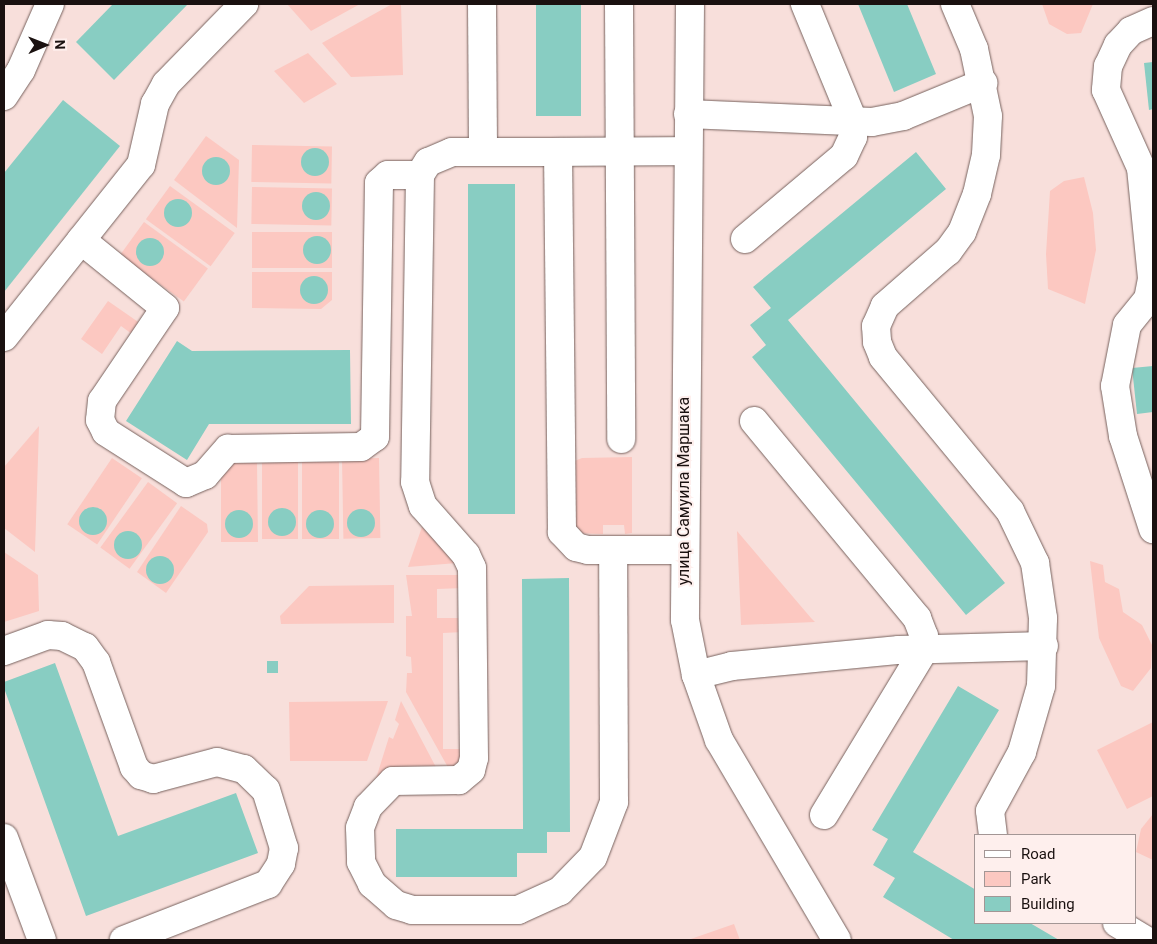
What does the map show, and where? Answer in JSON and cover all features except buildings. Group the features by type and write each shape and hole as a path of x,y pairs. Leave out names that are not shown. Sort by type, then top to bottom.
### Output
{"street":[{"path":"4,96 12,63 50,4"},
{"path":"4,337 141,165 155,104 166,84 244,4"},
{"path":"482,4 482,152"},
{"path":"619,4 621,439"},
{"name":"улица Самуила Маршака","path":"690,4 683,550 686,620 696,675 718,740 837,940"},
{"path":"745,239 844,156 854,123 805,4"},
{"path":"955,4 983,83 986,155 970,216 948,251 885,306 876,326 877,342 883,357 1022,530 1037,572 1044,646 1031,726 990,811 993,834"},
{"path":"1153,21 1132,31 1118,45 1108,66 1106,90 1114,114 1137,153 1142,177 1151,290 1127,325 1115,386 1123,436 1153,529"},
{"path":"688,114 854,123 903,116 983,83"},
{"path":"614,550 614,802 593,857 560,891 518,910 412,910 396,905 372,884 361,862 360,828 368,807 392,781 459,780 471,770 474,758 471,564 423,506 415,482 420,175 440,154 688,151"},
{"path":"558,152 559,522 576,547 614,550 683,550"},
{"path":"81,240 165,308 102,401 100,420 106,432 186,483 205,475 228,449 361,447 375,437 378,183 388,175 420,175"},
{"path":"754,421 917,618 924,650 824,815"},
{"path":"4,651 48,635 62,636 84,647 96,662 134,767 141,775 153,778 217,762 244,769 266,790 284,848 281,864 268,884 124,940"},
{"path":"696,675 732,666 924,650 1044,646"},
{"path":"4,838 42,940"},
{"path":"1119,924 1146,940"}],"green space":[{"path":"287,4 360,4 311,31"},
{"path":"392,4 401,4 403,75 351,77 322,43"},
{"path":"1042,4 1093,4 1081,33 1067,34 1049,24"},
{"path":"308,53 337,84 304,103 274,71"},
{"path":"206,136 239,160 237,228 174,180"},
{"path":"252,145 332,146 331,183 251,182"},
{"path":"1084,177 1093,213 1096,250 1085,304 1048,289 1046,254 1050,191 1064,181"},
{"path":"170,186 235,233 211,266 146,219"},
{"path":"252,187 332,188 331,225 251,224"},
{"path":"144,222 208,268 184,302 120,255"},
{"path":"252,232 332,232 332,268 252,268"},
{"path":"252,272 332,272 332,300 321,309 252,308"},
{"path":"108,301 144,326 136,337 121,326 102,354 81,339"},
{"path":"39,426 35,552 4,528 4,467"},
{"path":"632,457 632,533 625,534 624,525 603,525 603,534 573,533 572,462 582,458"},
{"path":"112,458 142,478 97,544 67,524"},
{"path":"379,458 380,538 343,539 342,459"},
{"path":"262,459 298,459 298,539 262,539"},
{"path":"302,459 339,459 339,539 302,539"},
{"path":"227,462 257,462 258,542 221,542 221,468"},
{"path":"148,482 177,503 130,569 100,548"},
{"path":"181,506 207,524 208,532 166,593 137,572"},
{"path":"422,527 457,563 408,567"},
{"path":"737,531 811,618 815,622 741,625"},
{"path":"4,552 38,575 39,611 4,622"},
{"path":"1090,561 1103,565 1105,582 1119,589 1123,612 1142,625 1152,645 1151,668 1133,691 1121,686 1099,638"},
{"path":"406,575 463,575 463,588 437,589 437,618 463,618 463,632 443,633 443,749 464,749 462,761 450,771 406,692 407,673 412,673 411,657 406,656 406,616 412,616"},
{"path":"394,585 394,623 281,624 280,616 309,586"},
{"path":"388,701 367,761 290,761 289,702"},
{"path":"401,701 438,771 373,788 389,737 393,739 399,724 395,720"},
{"path":"1153,722 1153,796 1127,809 1097,750"},
{"path":"1153,814 1153,860 1137,852 1141,829"},
{"path":"734,924 740,940 688,940"}]}
